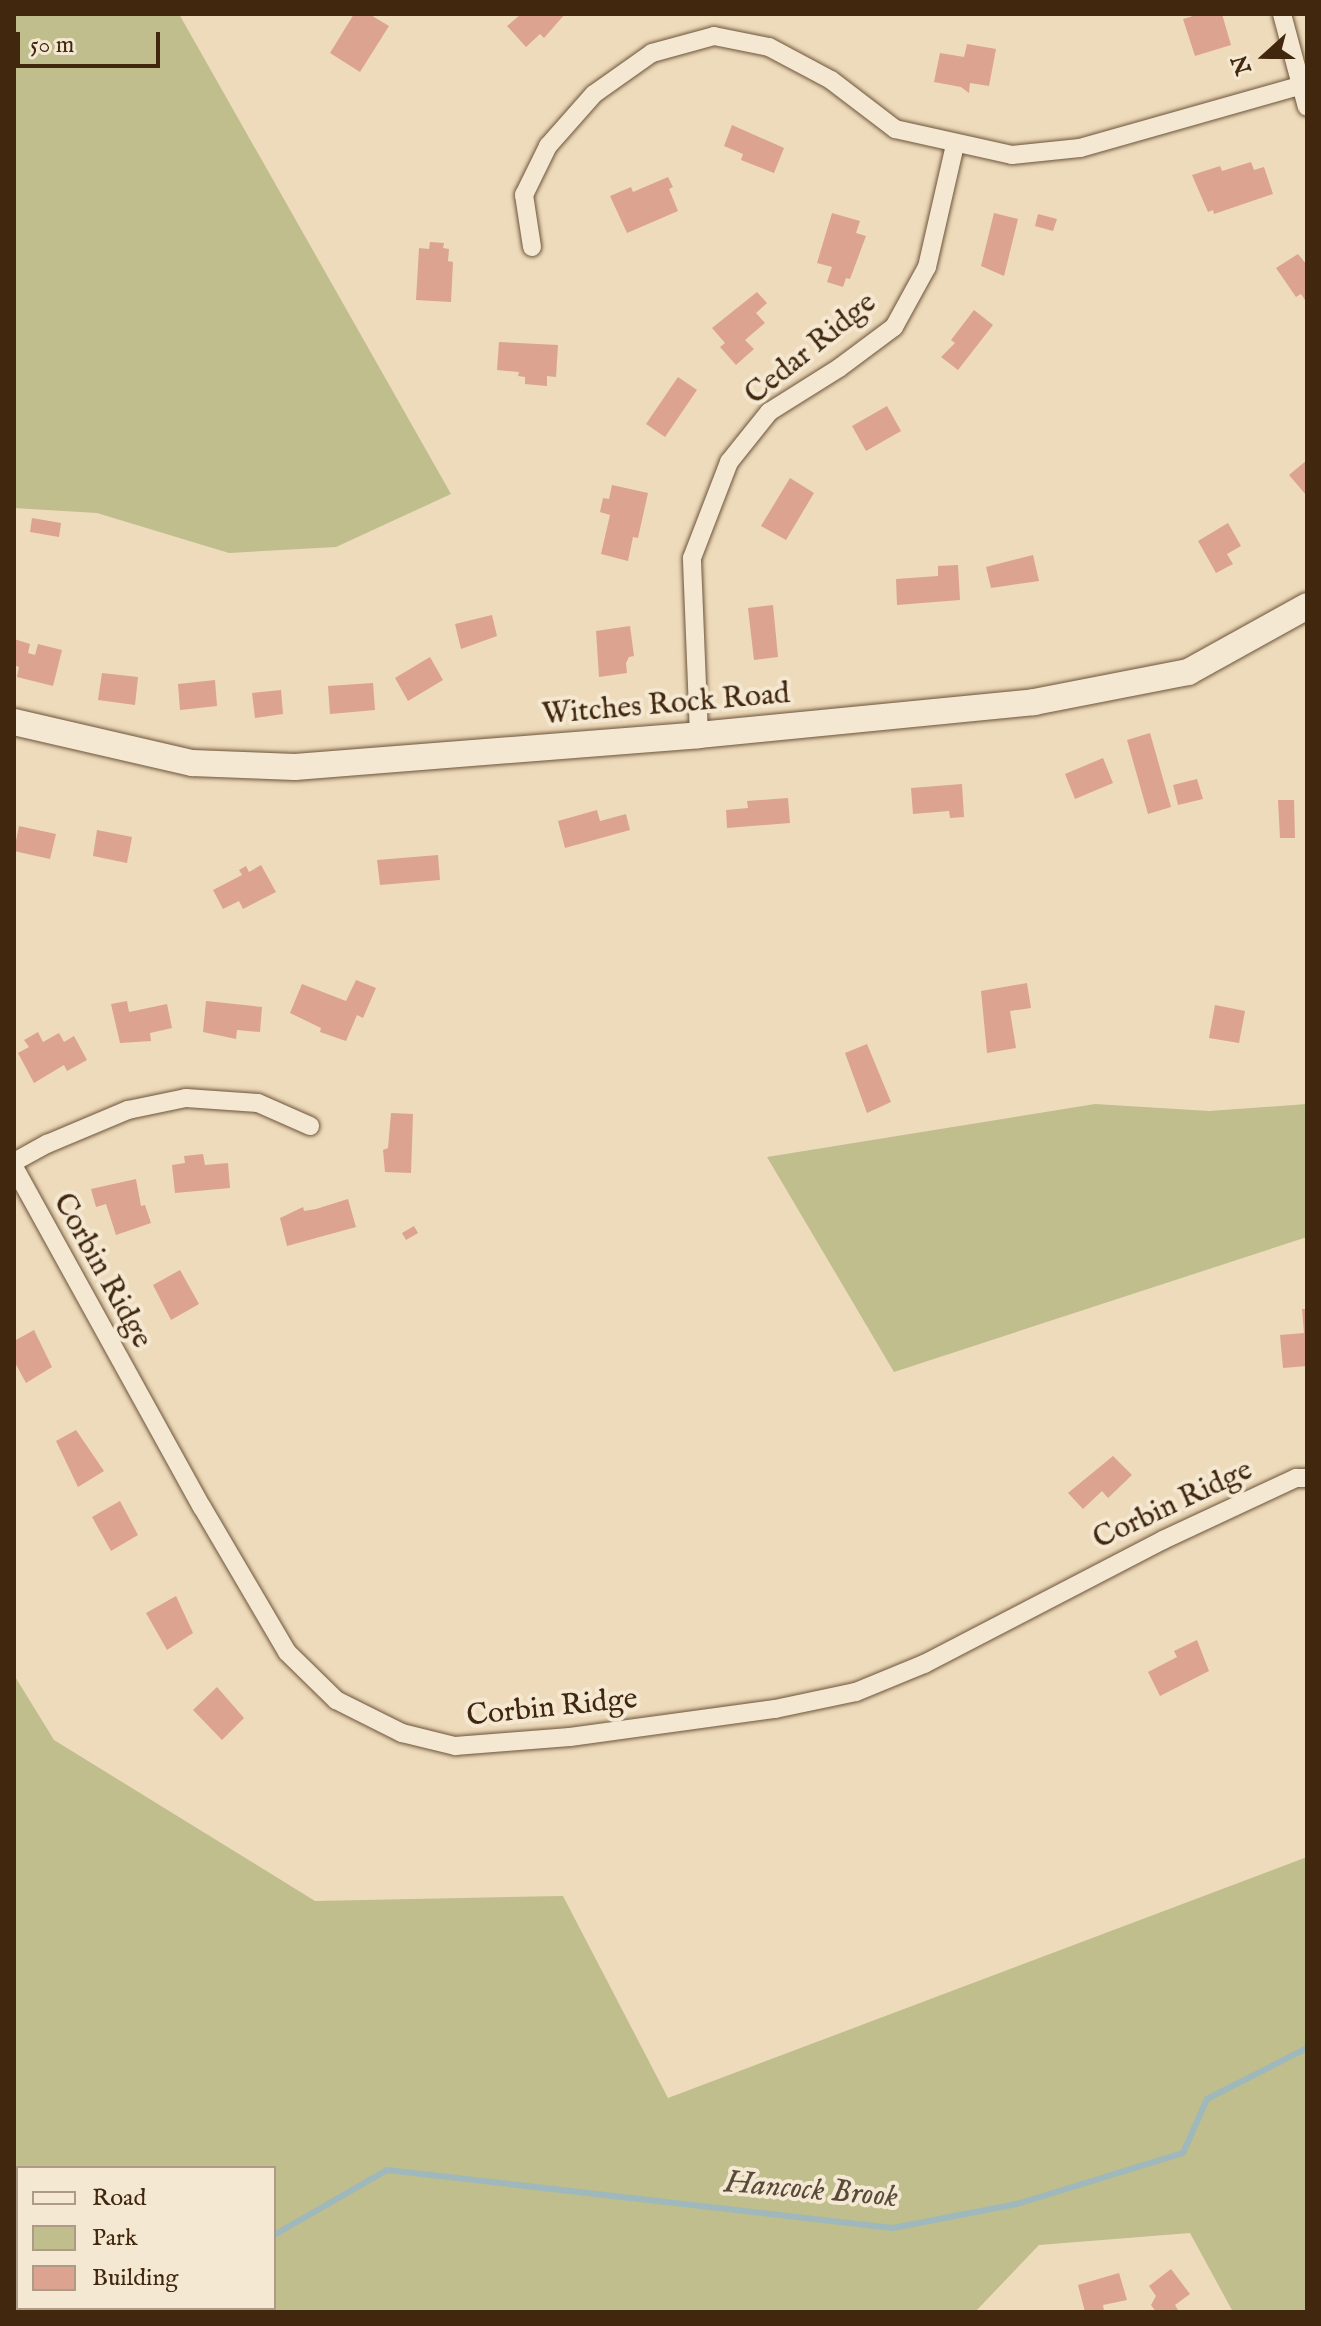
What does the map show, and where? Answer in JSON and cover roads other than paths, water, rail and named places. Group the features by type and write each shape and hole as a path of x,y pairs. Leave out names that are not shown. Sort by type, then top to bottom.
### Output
{"street":[{"path":"1282,14 1307,107"},
{"path":"532,247 524,195 548,146 594,94 652,53 714,36 769,47 831,80 895,129 955,145 1012,155 1080,148 1299,86"},
{"name":"Cedar Ridge","path":"699,735 692,558 729,462 769,412 839,368 894,327 927,267 955,145"},
{"name":"Witches Rock Road","path":"14,722 192,763 295,767 699,735 1034,702 1188,672 1307,606"},
{"path":"14,1165 47,1144 128,1110 186,1098 258,1103 310,1126"},
{"name":"Corbin Ridge","path":"14,1165 194,1494 287,1652 336,1700 402,1733 455,1746 570,1737 775,1709 856,1692 924,1664 1163,1540 1296,1478 1307,1478"}],"waterway":[{"name":"Hancock Brook","path":"276,2234 387,2170 893,2228 1017,2204 1183,2153 1207,2099 1307,2048"}]}
